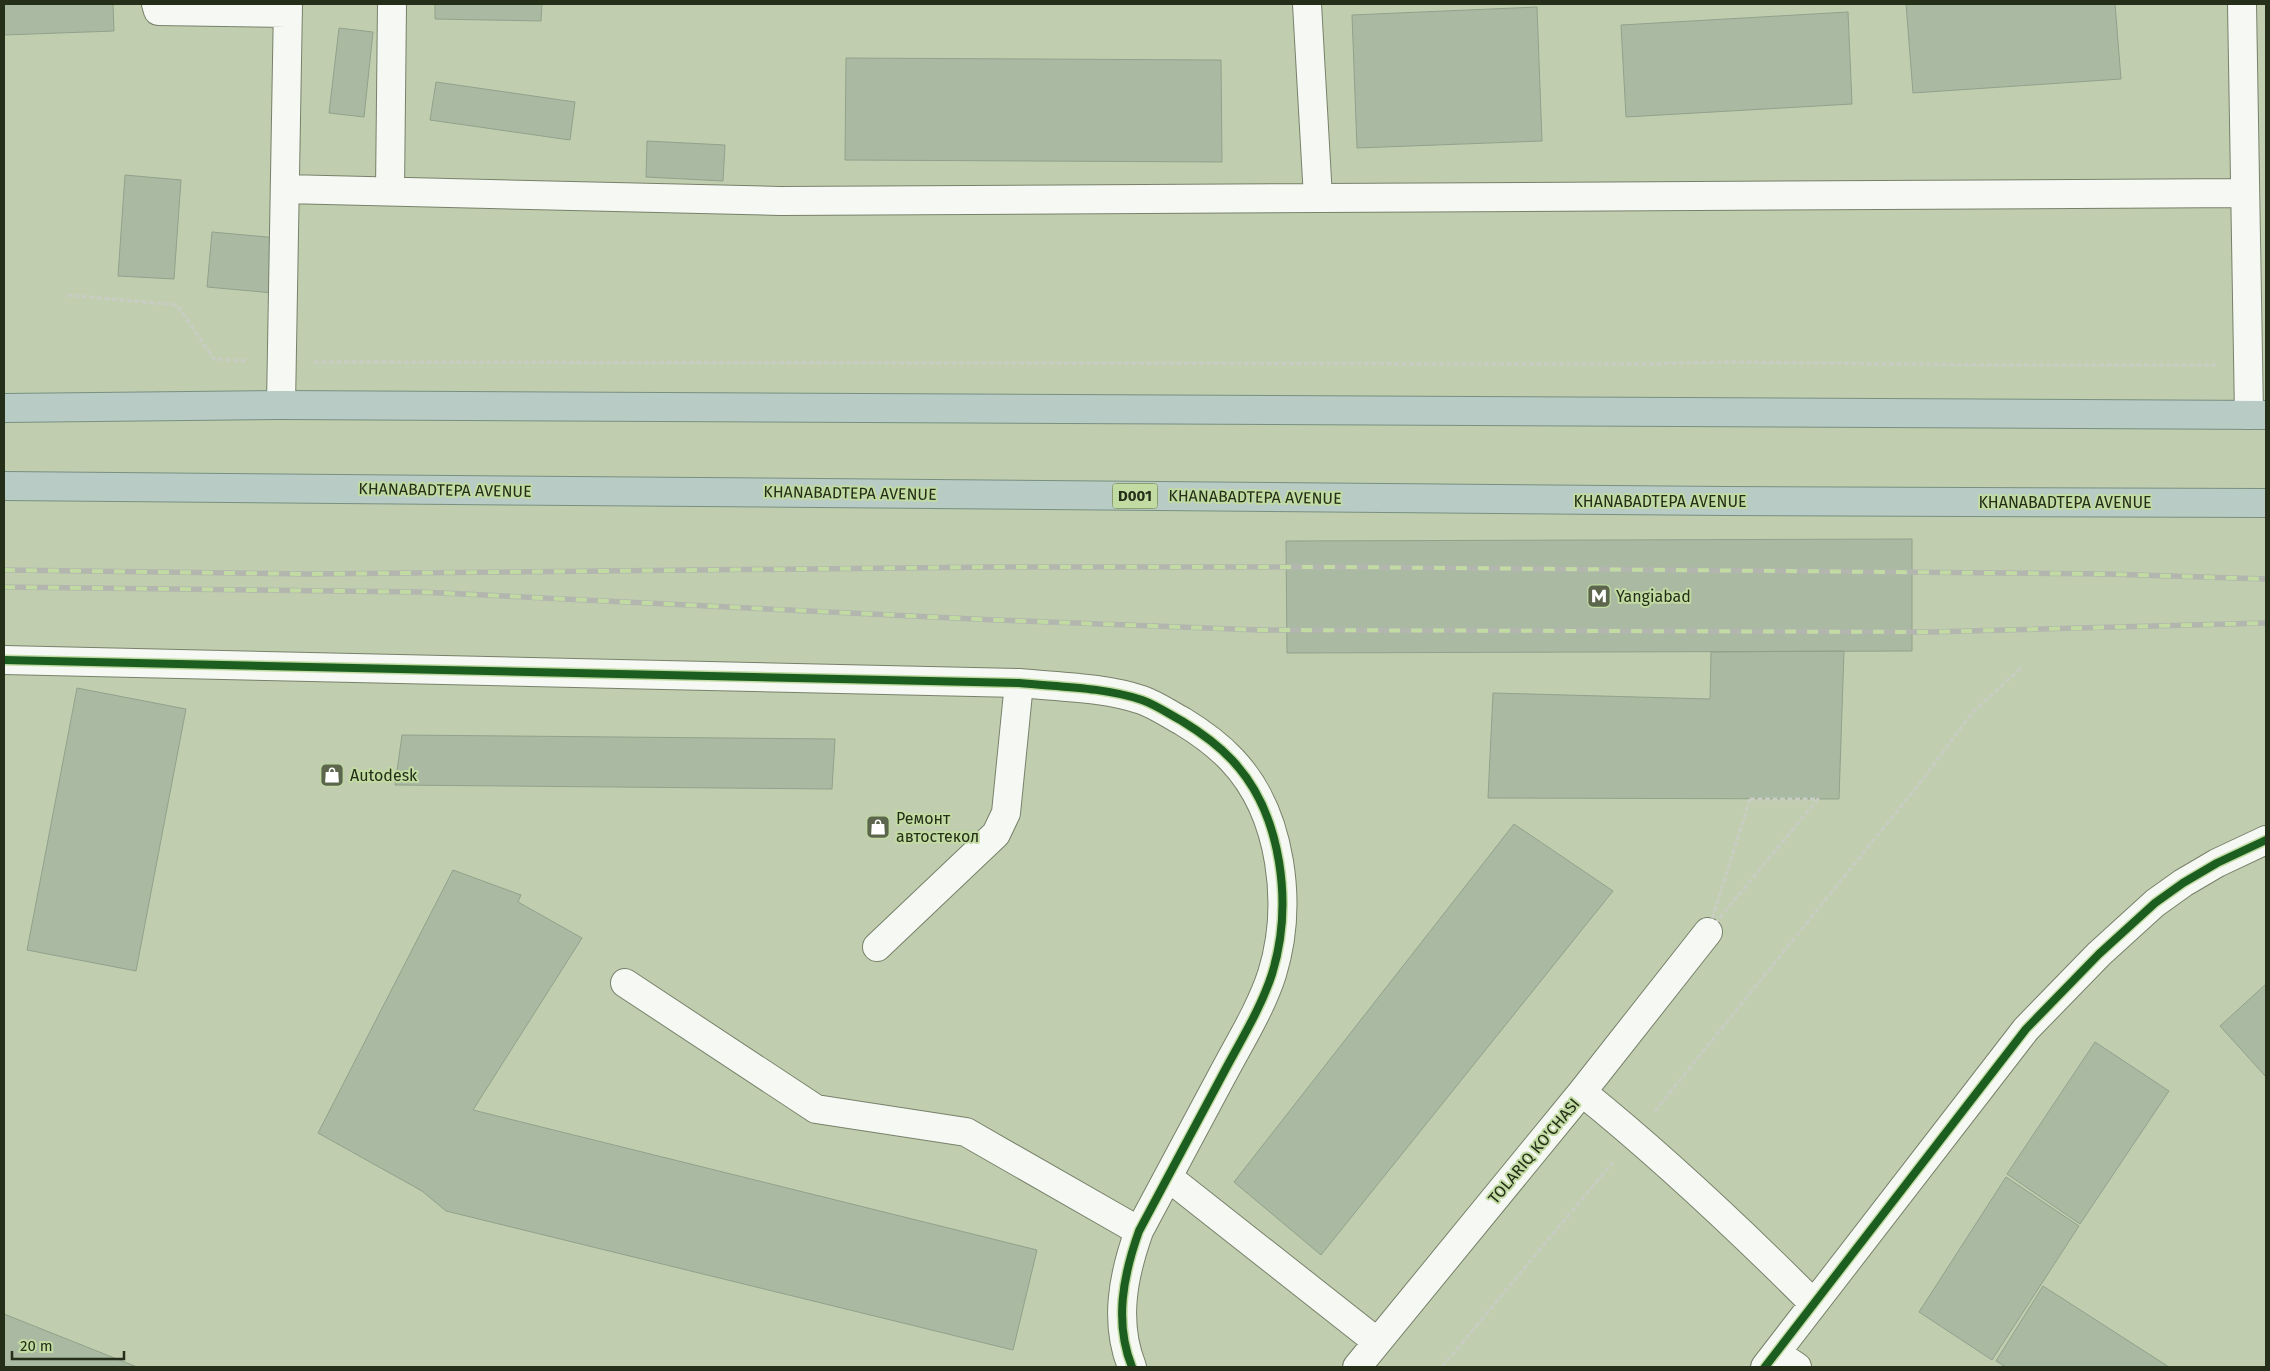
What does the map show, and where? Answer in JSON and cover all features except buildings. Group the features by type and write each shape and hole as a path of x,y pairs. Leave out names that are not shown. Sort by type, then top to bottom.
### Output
{"highway":[{"path":"4,408 281,405 2258,415"},
{"name":"KHANABADTEPA AVENUE","path":"4,486 1715,501 2266,503"}],"street":[{"path":"156,4 158,11 288,8 281,405"},
{"path":"390,192 392,4"},
{"path":"1307,4 1318,198"},
{"path":"2242,4 2248,365 2258,415"},
{"path":"285,189 780,201 2245,194"},
{"path":"4,660 1019,683 1112,693 1142,701 1190,727 1212,742 1233,761 1250,785 1264,810 1280,859 1282,904 1278,952 1271,976 1250,1024 1139,1231 1127,1267 1121,1312 1124,1338 1132,1367"},
{"path":"877,947 996,834 1006,813 1019,683"},
{"path":"1779,1363 1813,1303 2026,1029 2099,954 2155,903 2183,883 2217,863 2266,840"},
{"name":"TOLARIQ KO'CHASI","path":"1357,1367 1376,1341 1582,1092 1708,932"},
{"path":"624,983 816,1109 966,1132 1139,1231"},
{"path":"1582,1092 1636,1135 1747,1237 1813,1303"},
{"path":"1168,1177 1376,1341"}],"path":[{"path":"67,295 176,304 214,360 253,361"},
{"path":"312,362 1641,364 1736,362 1987,365 2248,365"},
{"path":"1442,1367 1636,1135 1923,780 1972,713 2022,667"},
{"path":"1750,799 1818,799 1812,807 1708,932 1750,799"}],"railway":[{"path":"4,570 309,574 995,567 1340,567 2107,574 2266,579"},
{"path":"4,587 421,592 995,620 1260,630 1931,632 2266,623"}],"cycle path":[{"path":"4,660 1019,683 1112,692 1152,704 1189,725 1215,744 1232,760 1249,782 1263,807 1273,834 1279,862 1282,919 1272,974 1262,999 1139,1231 1133,1248 1125,1282 1122,1316 1126,1350 1132,1367"},
{"path":"1765,1367 2026,1029 2099,954 2155,903 2183,883 2217,863 2266,840"}],"place":[{"name":"Yangiabad","path":"1599,596"},
{"name":"Autodesk","path":"332,775"},
{"name":"Ремонт автостекол","path":"878,827"}]}
